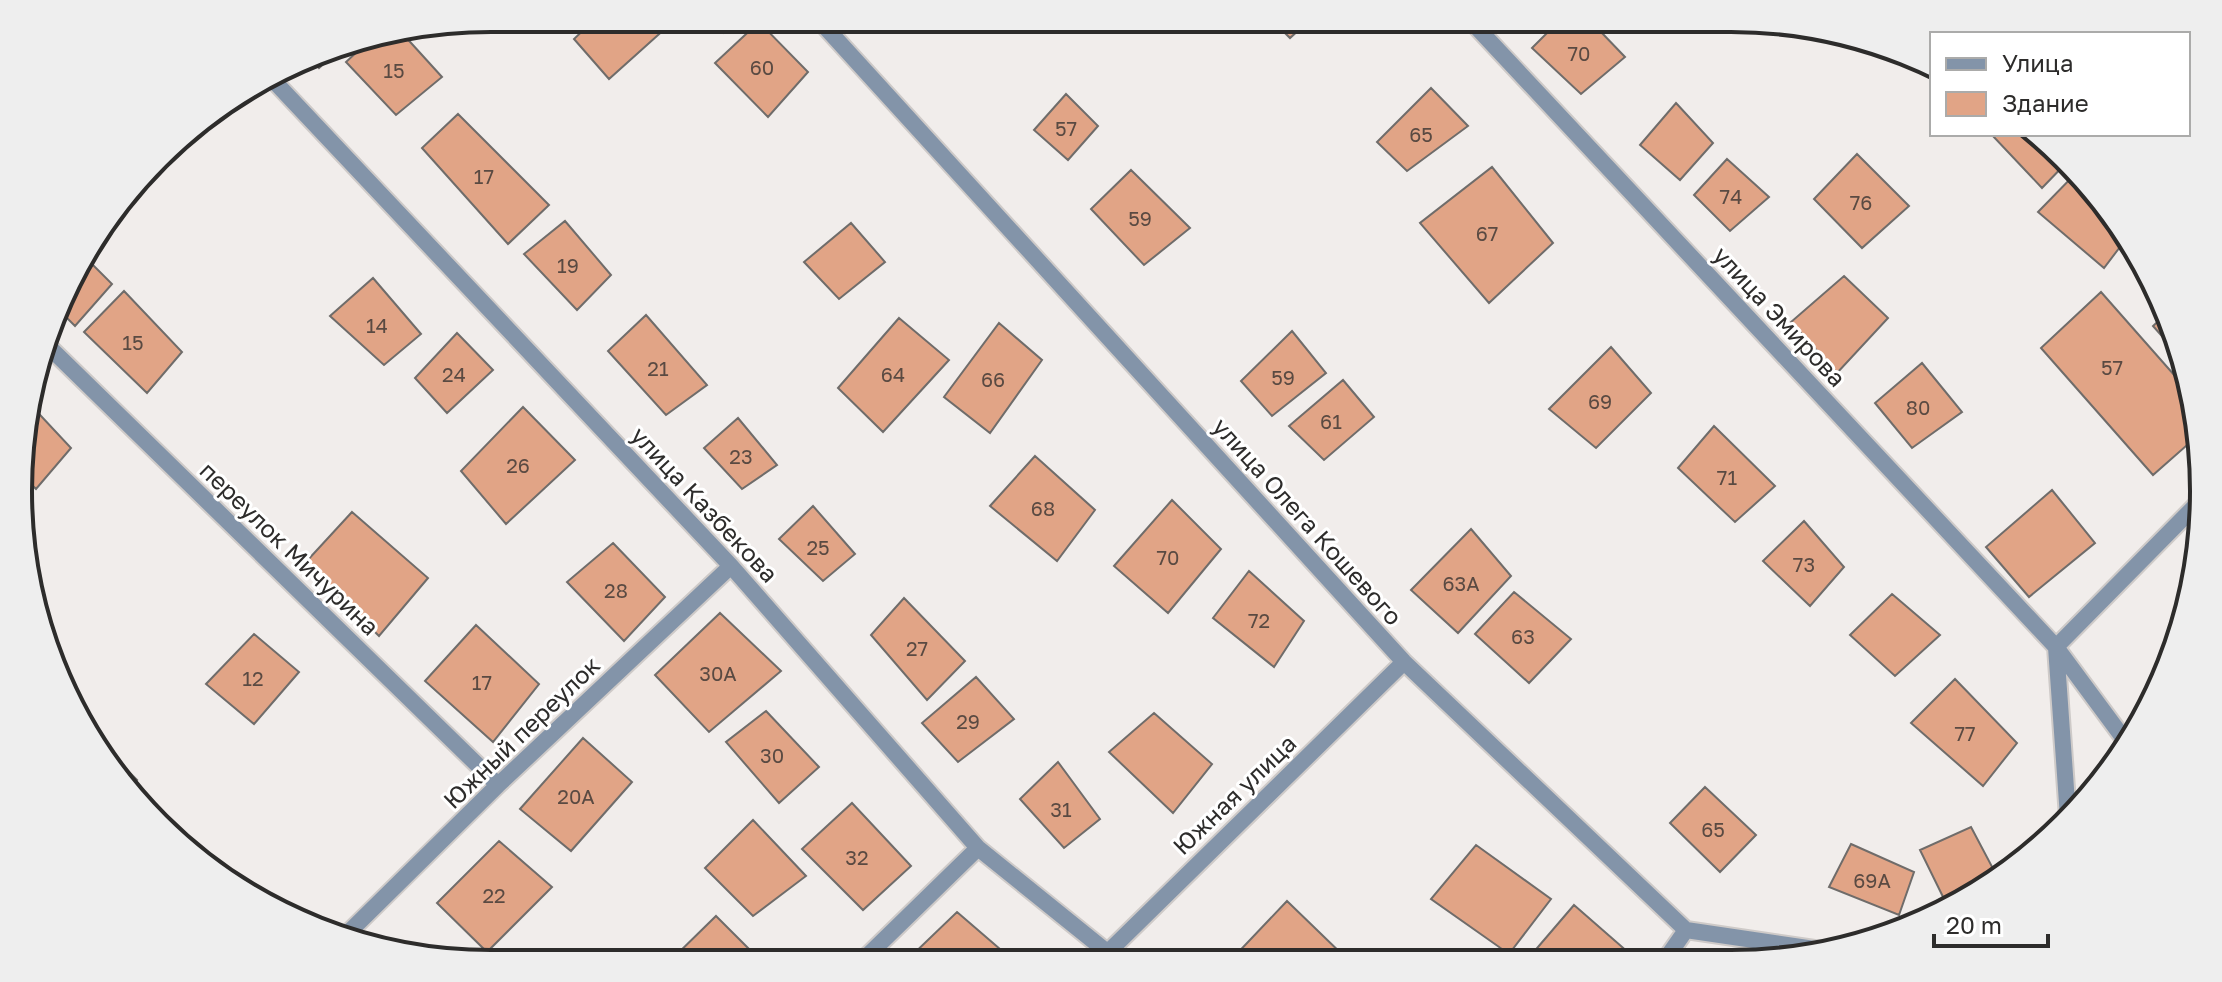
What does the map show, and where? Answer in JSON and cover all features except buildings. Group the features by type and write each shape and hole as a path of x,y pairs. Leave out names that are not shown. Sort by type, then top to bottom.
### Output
{"street":[{"name":"улица Олега Кошевого","path":"830,32 1404,662 1686,930"},
{"name":"улица Эмирова","path":"1481,32 2056,647 2120,734"},
{"name":"улица Казбекова","path":"277,85 731,566 978,848 1095,950"},
{"name":"переулок Мичурина","path":"54,351 498,785"},
{"path":"2067,804 2056,647 2189,512"},
{"name":"Южный переулок","path":"352,929 498,785 731,566"},
{"name":"Южная улица","path":"1110,950 1404,662"},
{"path":"873,950 978,848"},
{"path":"1672,950 1686,930 1792,946"}]}
